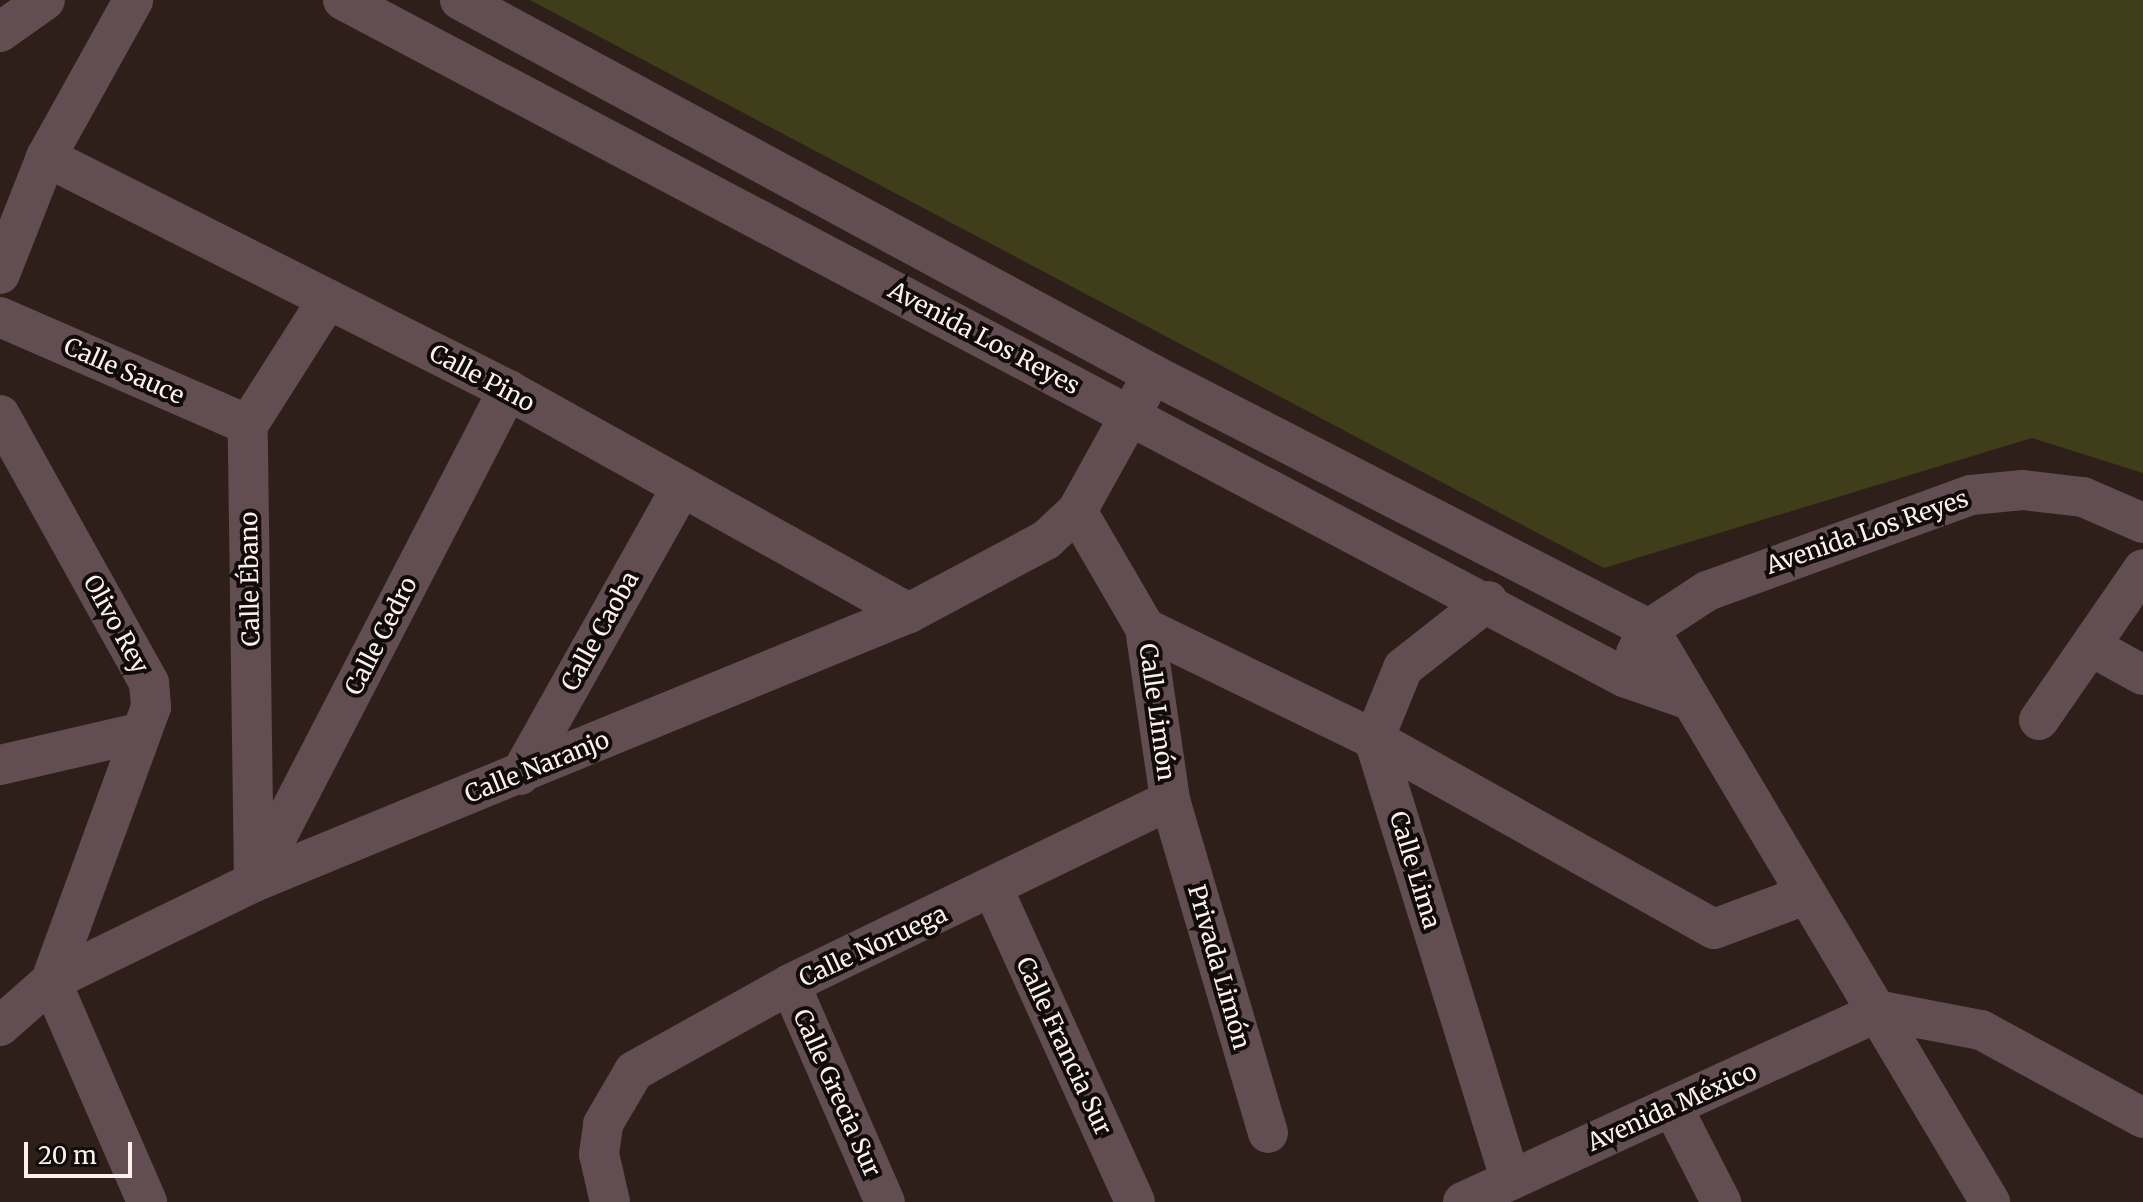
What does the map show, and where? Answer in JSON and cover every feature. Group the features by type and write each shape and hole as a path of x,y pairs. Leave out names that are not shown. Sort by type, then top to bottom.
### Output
{"street":[{"path":"0,32 45,0"},
{"name":"Avenida Los Reyes","path":"343,0 1488,601 1624,677 1684,698"},
{"name":"Avenida Los Reyes","path":"460,0 1152,374 1649,629 1761,567 1971,495 2023,490 2083,497 2143,523"},
{"path":"0,274 46,157 133,1"},
{"name":"Calle Pino","path":"46,157 508,390 909,613"},
{"path":"248,425 328,299"},
{"name":"Calle Sauce","path":"0,317 248,425"},
{"path":"1077,511 1132,416 1152,374"},
{"name":"Calle Cedro","path":"254,882 508,390"},
{"name":"Olivo Rey","path":"0,415 149,683 151,707 51,981"},
{"name":"Calle Ébano","path":"248,425 254,882"},
{"name":"Calle Caoba","path":"520,775 681,488"},
{"name":"Calle Naranjo","path":"0,1026 51,981 254,882 909,613 1046,540 1077,511"},
{"name":"Calle Limón","path":"1077,511 1145,628 1170,800"},
{"path":"2039,720 2143,569"},
{"path":"1374,739 1403,668 1488,601"},
{"path":"1145,628 1374,739 1714,929 1805,895"},
{"path":"1624,677 1649,629"},
{"path":"1649,629 1684,698 1805,895 1881,1011 1990,1202"},
{"path":"2092,647 2143,675"},
{"path":"0,765 139,733"},
{"name":"Calle Lima","path":"1374,739 1510,1178"},
{"name":"Calle Noruega","path":"610,1202 599,1154 603,1124 634,1071 790,984 994,891 1170,800"},
{"name":"Privada Limón","path":"1170,800 1268,1133"},
{"name":"Calle Francia Sur","path":"994,891 1135,1202"},
{"path":"51,981 147,1202"},
{"name":"Calle Grecia Sur","path":"790,984 885,1202"},
{"path":"1881,1011 1981,1030 2143,1118"},
{"name":"Avenida México","path":"1466,1201 1510,1178 1673,1108 1881,1011"},
{"path":"1673,1108 1721,1202"}],"shaded area":[{"path":"530,0 2143,0 2143,473 2032,438 1604,568"}]}
